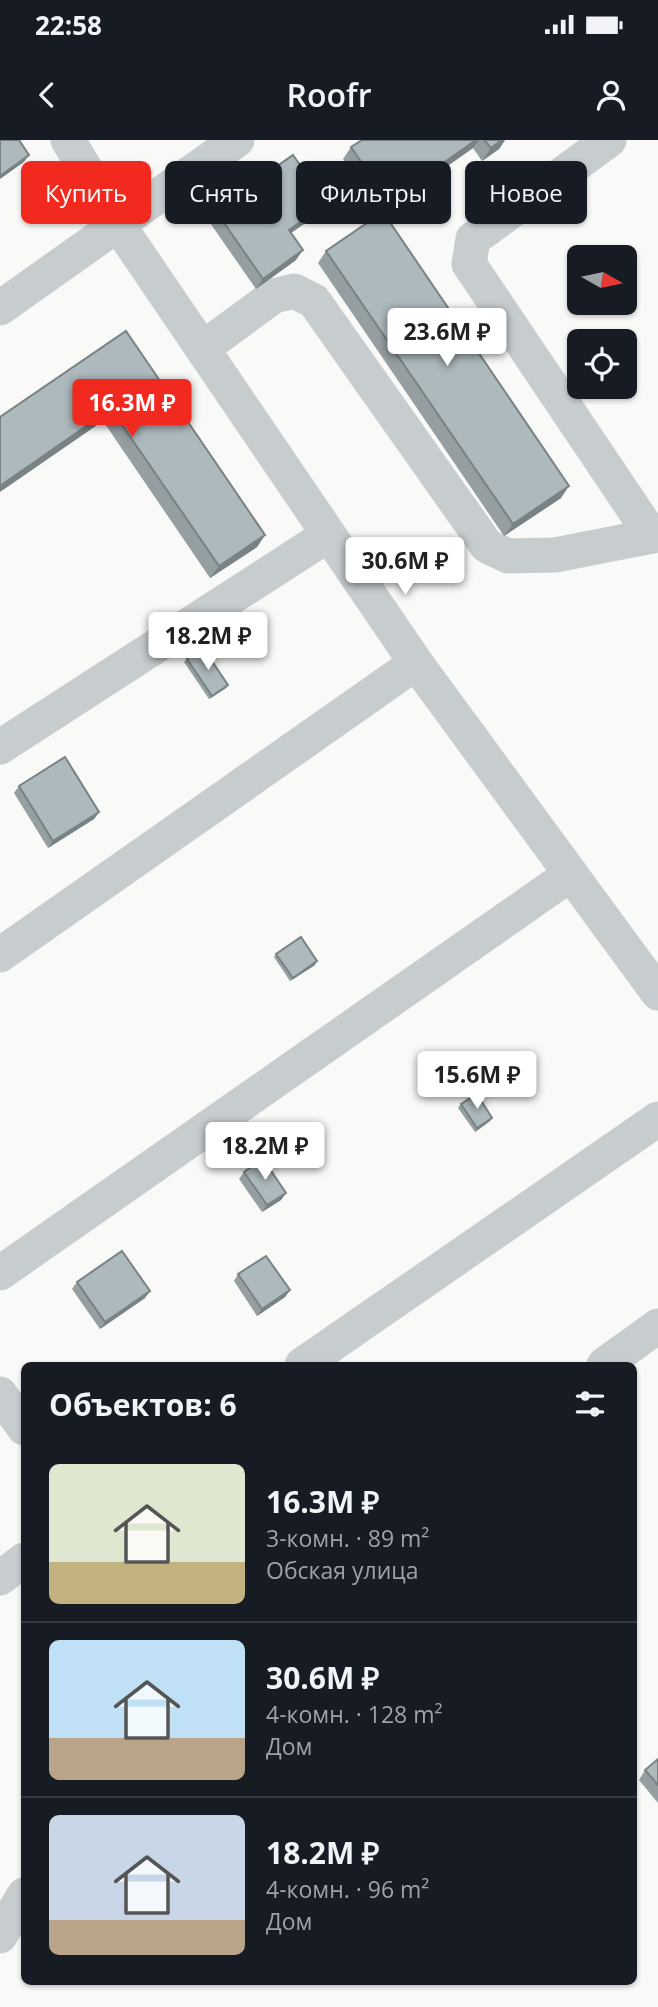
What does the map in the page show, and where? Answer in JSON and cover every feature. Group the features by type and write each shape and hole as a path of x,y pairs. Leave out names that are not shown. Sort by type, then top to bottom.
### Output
{"street":[{"path":"68,140 119,226 416,663 658,993"},
{"path":"0,308 237,140"},
{"path":"203,348 274,296 294,290 314,301 486,546 508,556 555,555 655,535 469,264 473,239 609,140"},
{"path":"0,747 328,535"},
{"path":"0,956 416,663"},
{"path":"0,1273 571,874"},
{"path":"306,1362 658,1119"},
{"path":"608,1362 658,1326"},
{"path":"0,1394 21,1424"},
{"path":"0,1578 21,1562"},
{"path":"0,1936 21,1900"}],"building":[{"path":"0,140 19,140 29,155 0,176"},
{"path":"362,140 476,140 446,161 361,161 351,147"},
{"path":"484,140 502,140 491,148"},
{"path":"293,155 297,161 297,224 289,230 303,250 263,279 225,224 282,224 282,163"},
{"path":"365,224 391,224 569,486 513,524 326,251"},
{"path":"126,331 265,535 219,566 111,409 0,486 0,417"},
{"path":"203,648 228,685 212,696 187,659"},
{"path":"65,757 99,812 53,841 19,786"},
{"path":"301,937 317,961 293,978 276,954"},
{"path":"477,1094 492,1118 477,1128 461,1104"},
{"path":"263,1159 286,1193 267,1205 244,1172"},
{"path":"122,1251 150,1291 105,1322 77,1282"},
{"path":"266,1256 290,1290 262,1309 238,1274"},
{"path":"658,1759 658,1785 645,1770"}]}
